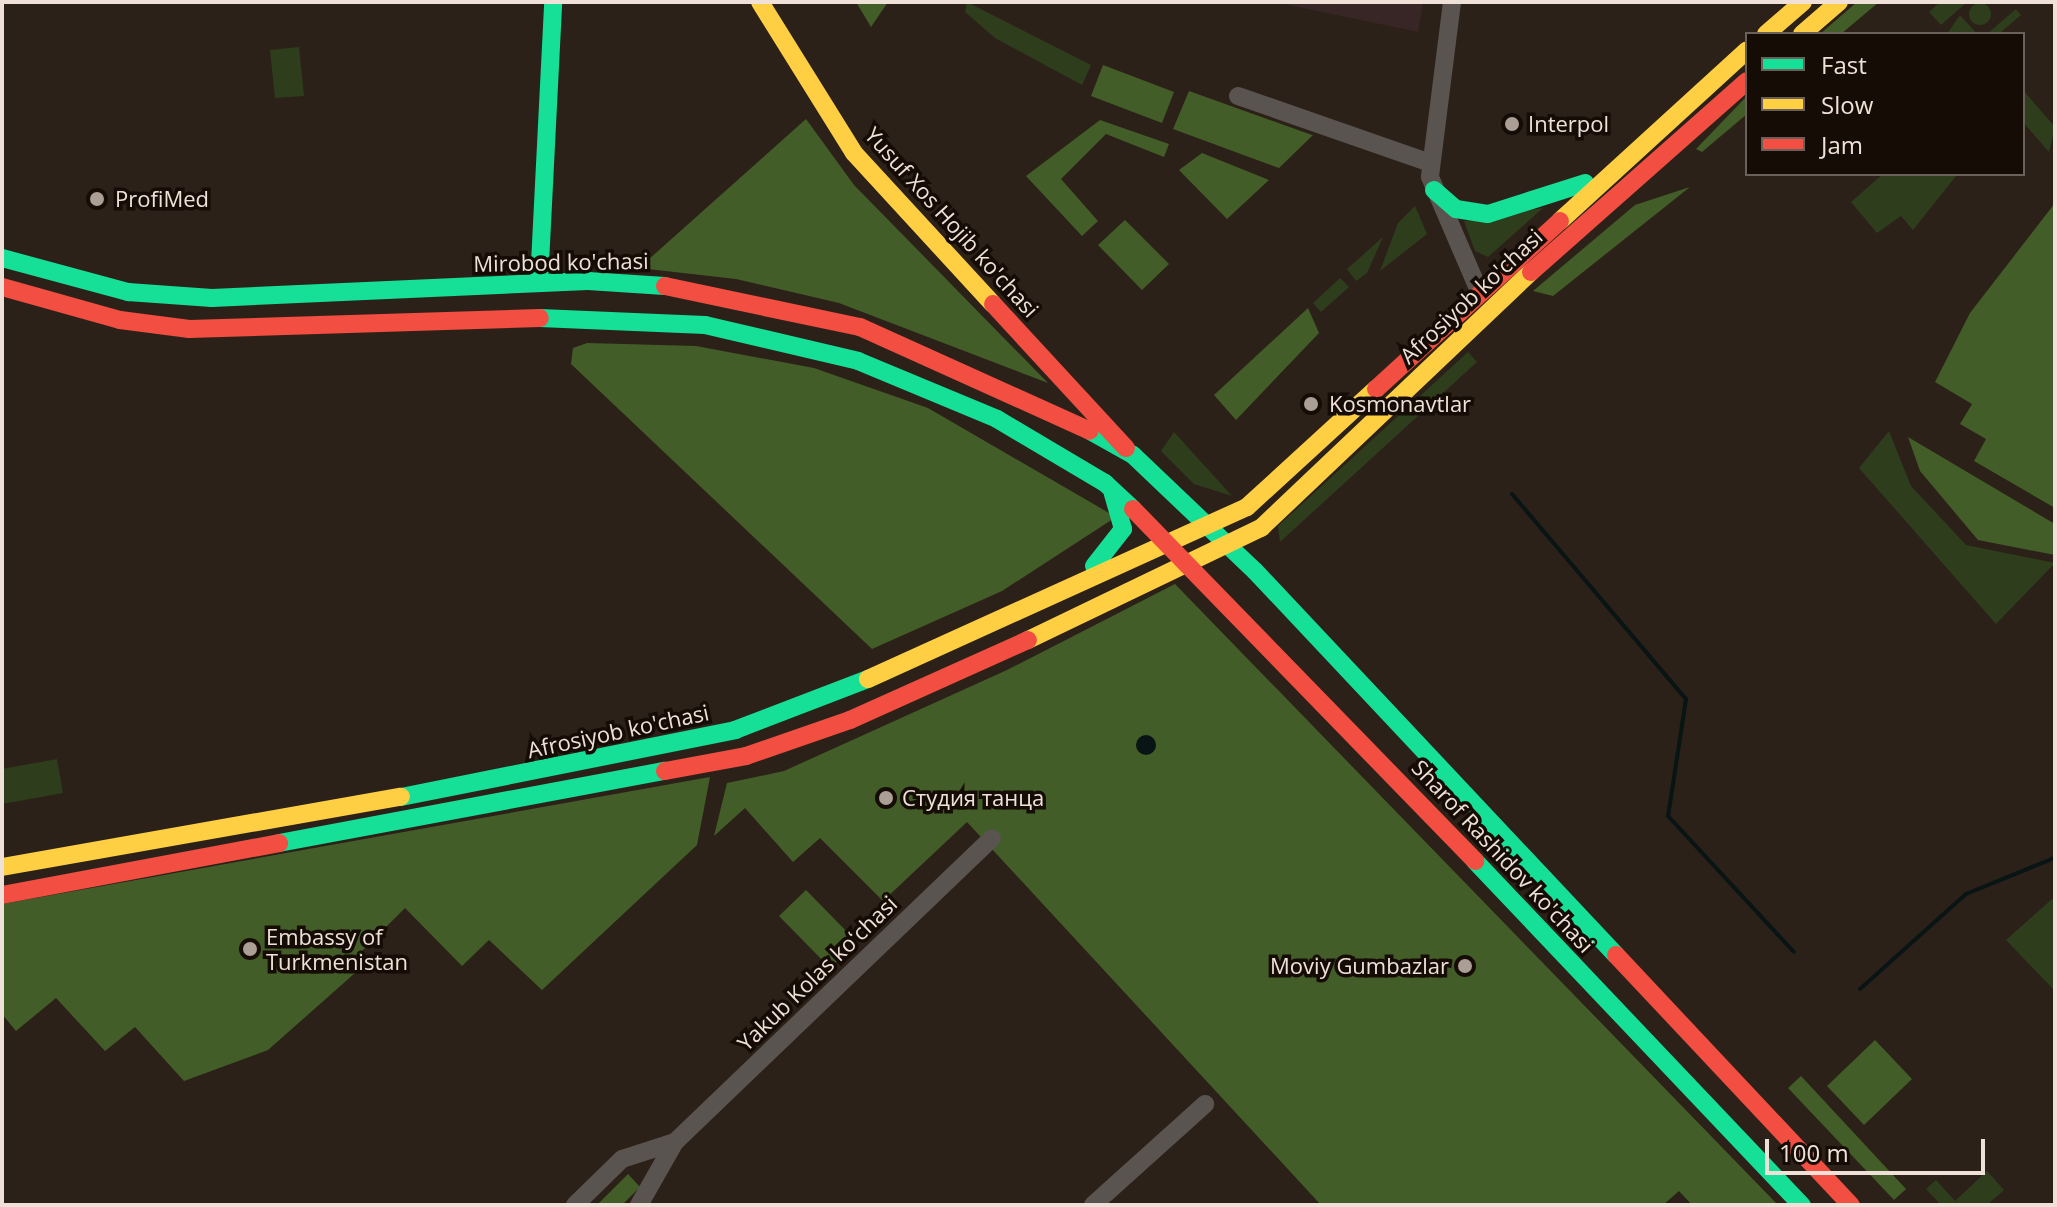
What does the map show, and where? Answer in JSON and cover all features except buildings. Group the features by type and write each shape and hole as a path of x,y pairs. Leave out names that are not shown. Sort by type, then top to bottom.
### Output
{"main road":[{"path":"538,318 553,2"},
{"name":"Yusuf Xos Hojib ko'chasi","path":"760,2 854,153 1133,455"},
{"path":"1768,32 1803,2"},
{"path":"1804,32 1839,2"},
{"name":"Afrosiyob ko'chasi","path":"2,867 696,741 816,703 1069,584 1208,527 1247,507 1604,174 1745,52"},
{"name":"Afrosiyob ko'chasi","path":"2,895 746,756 850,720 1230,548 1261,528 1493,306 1745,83"},
{"path":"1434,190 1461,211 1493,214 1604,174"},
{"name":"Mirobod ko'chasi","path":"2,258 116,290 212,298 539,283 655,284 823,316 983,376 1133,455 1208,527"},
{"path":"2,287 101,316 189,329 538,318 675,322 822,350 972,407 1105,483 1168,541"},
{"path":"1479,291 1493,306"},
{"path":"1069,584 1121,535 1122,508 1105,483"},
{"name":"Afrosiyob ko'chasi","path":"1226,598 1230,548 1247,507"},
{"path":"1190,564 1208,527"},
{"name":"Sharof Rashidov ko'chasi","path":"1208,527 1255,571 1851,1205"},
{"path":"1255,571 1261,528"},
{"name":"Sharof Rashidov ko'chasi","path":"1168,541 1226,598 1802,1205"}],"street":[{"path":"1452,2 1430,163 1434,190 1479,291"},
{"path":"1238,96 1430,163"},
{"name":"Yakub Kolas koʻchasi","path":"639,1205 675,1142 992,838"},
{"path":"1093,1205 1205,1104"},
{"name":"Yakub Kolas koʻchasi","path":"575,1205 622,1159 675,1142"}],"shaded area":[{"path":"1274,2 1423,2 1418,32"},
{"path":"1142,735 1150,735 1156,745 1150,755 1142,755 1136,749 1136,741"}],"green space":[{"path":"856,2 888,2 871,27"},
{"path":"967,2 1091,65 1082,85 995,38 965,12"},
{"path":"1857,2 1879,2 1843,32 1822,32"},
{"path":"1940,2 1967,2 1941,25 1929,12"},
{"path":"1980,3 1988,6 1991,14 1988,22 1980,25 1972,22 1969,14 1972,6"},
{"path":"2016,9 2021,15 2001,32 1989,32"},
{"path":"1960,15 1975,32 1948,32"},
{"path":"299,47 304,96 275,98 270,50"},
{"path":"1103,65 1174,92 1162,123 1091,96"},
{"path":"1189,91 1313,135 1279,168 1173,129"},
{"path":"2025,92 2055,127 2049,152 2025,124"},
{"path":"1745,98 1745,116 1702,152 1696,149"},
{"path":"806,119 854,185 1048,383 839,303 736,279 639,268"},
{"path":"1100,120 1169,144 1164,157 1106,134 1061,179 1098,221 1082,236 1026,176"},
{"path":"1202,153 1269,180 1227,219 1179,170"},
{"path":"1881,176 1956,176 1913,230 1901,216 1877,233 1851,202"},
{"path":"1690,187 1553,296 1533,291 1635,205"},
{"path":"2055,203 2055,508 1974,461 1986,439 1960,424 1972,404 1935,382 1970,313"},
{"path":"1415,206 1427,234 1380,271 1398,223"},
{"path":"1543,208 1488,257 1475,251 1464,221"},
{"path":"1125,220 1169,264 1142,290 1098,245"},
{"path":"1383,237 1367,273 1356,281 1347,269"},
{"path":"1340,278 1349,287 1321,312 1313,303"},
{"path":"1308,308 1319,333 1236,420 1214,395"},
{"path":"587,343 696,346 814,368 928,408 1116,517 1002,591 872,649 571,364 573,348"},
{"path":"1468,352 1477,362 1280,542 1278,526"},
{"path":"1889,431 1911,486 1966,545 2055,563 1996,624 1859,468"},
{"path":"1174,432 1232,496 1194,484 1161,451"},
{"path":"1908,437 2055,524 2055,555 1978,540 1920,471"},
{"path":"1175,584 1778,1205 1692,1205 1679,1191 1663,1205 1321,1205 967,822 883,901 820,838 793,862 745,808 714,836 727,783 784,771 1007,670"},
{"path":"57,759 63,793 2,804 2,769"},
{"path":"710,777 697,845 542,990 489,940 462,966 405,908 362,951 355,973 268,1050 184,1081 135,1027 105,1051 56,998 16,1031 2,1014 2,904"},
{"path":"806,890 857,942 830,968 779,916"},
{"path":"2052,899 2055,901 2055,991 2006,940"},
{"path":"1875,1040 1912,1079 1864,1125 1827,1086"},
{"path":"1801,1076 1906,1189 1894,1200 1788,1088"},
{"path":"1987,1171 2004,1190 1987,1205 1941,1205 1926,1189 1936,1180 1955,1201"},
{"path":"628,1174 640,1187 622,1205 597,1205"}],"waterway":[{"path":"1512,494 1686,699 1668,816 1794,952"},
{"path":"1860,989 1966,894 2054,858"}],"traffic: fast":[{"path":"539,283 553,2"},
{"path":"1434,190 1456,209 1488,214 1585,183"},
{"path":"2,258 128,292 212,298 588,281 665,286"},
{"path":"540,318 705,325 858,361 997,419 1105,483 1133,509"},
{"path":"1090,431 1133,455 1255,571 1616,955"},
{"path":"1094,566 1123,529 1113,493"},
{"path":"401,797 735,730 868,679"},
{"path":"279,843 665,771"},
{"path":"1475,861 1802,1205"}],"traffic: slow":[{"path":"760,2 854,153 993,304"},
{"path":"1768,32 1803,2"},
{"path":"1804,32 1839,2"},
{"path":"1560,221 1745,52"},
{"path":"1028,640 1261,528 1531,272"},
{"path":"868,679 1247,507 1376,389"},
{"path":"2,867 401,797"}],"traffic: jam":[{"path":"1531,272 1745,83"},
{"path":"1376,389 1560,221"},
{"path":"665,286 860,327 1090,431"},
{"path":"2,287 120,320 189,329 540,318"},
{"path":"993,304 1126,448"},
{"path":"1133,509 1475,861"},
{"path":"665,771 746,756 850,720 1028,640"},
{"path":"2,895 279,843"},
{"path":"1616,955 1851,1205"}],"place":[{"name":"Interpol","path":"1512,124"},
{"name":"ProfiMed","path":"97,199"},
{"name":"Kosmonavtlar","path":"1311,404"},
{"name":"Студия танца","path":"886,798"},
{"name":"Embassy of Turkmenistan","path":"250,949"},
{"name":"Moviy Gumbazlar","path":"1465,966"}]}
